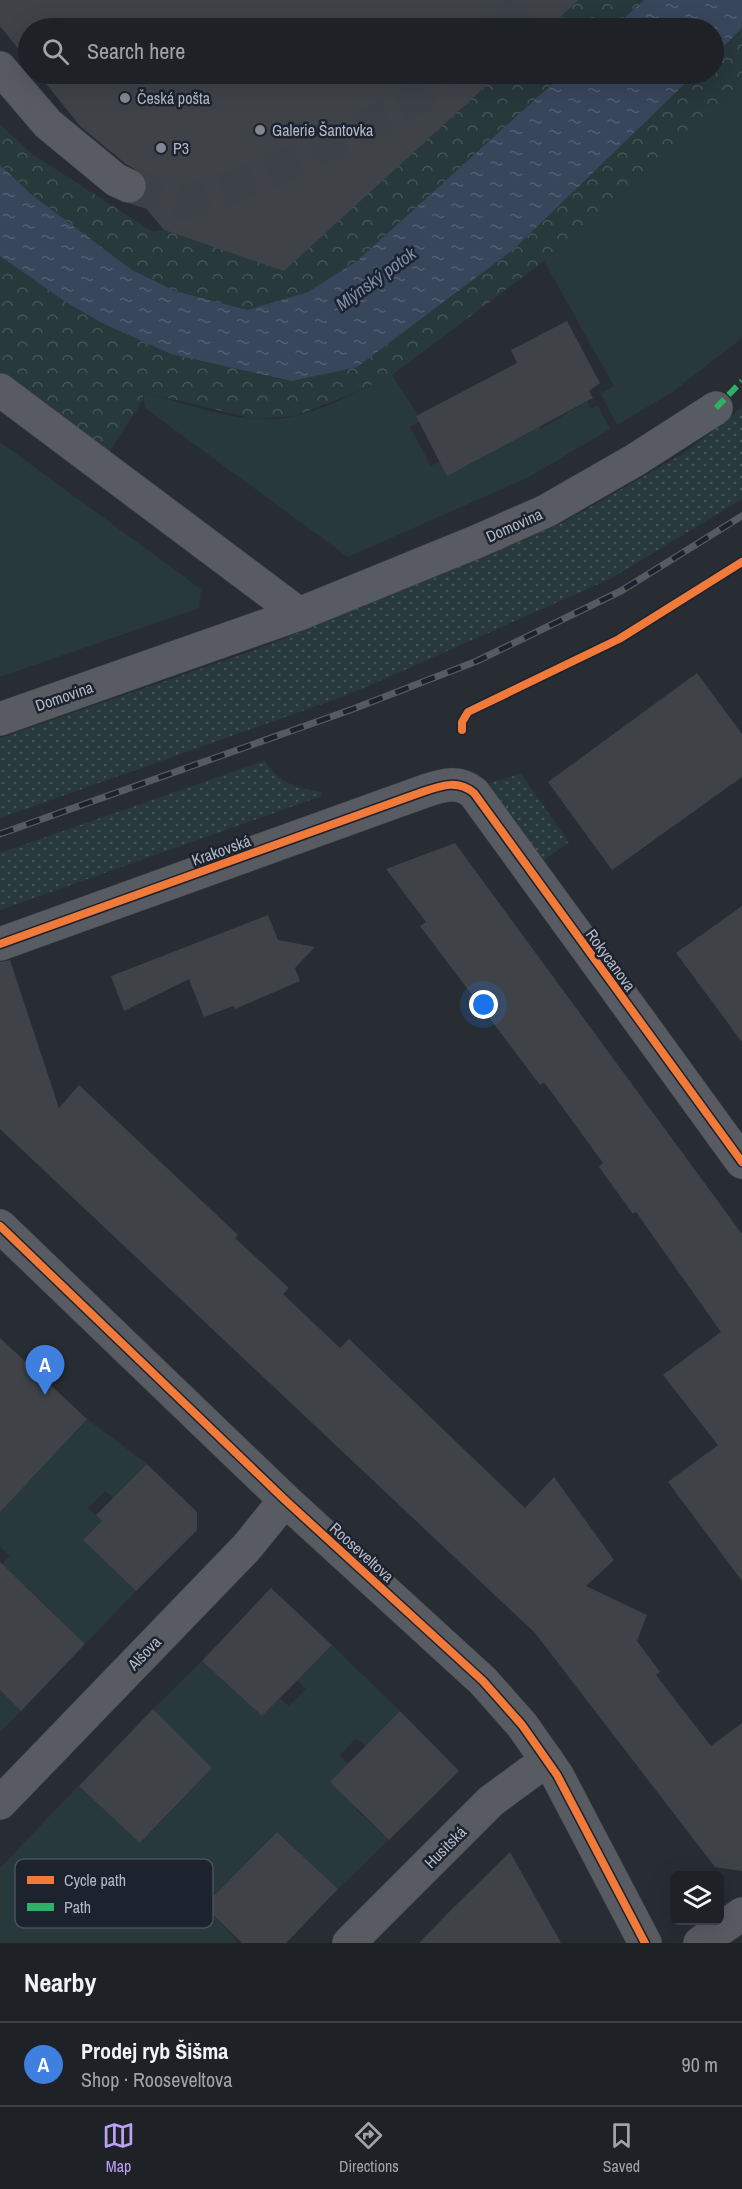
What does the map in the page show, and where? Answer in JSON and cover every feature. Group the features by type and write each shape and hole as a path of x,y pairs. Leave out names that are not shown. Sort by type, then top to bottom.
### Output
{"street":[{"path":"0,68 48,124 116,180 129,186"},
{"path":"0,390 299,614"},
{"name":"Domovina","path":"0,719 299,614 546,511 635,460 716,408"},
{"name":"Krakovská","path":"0,944 425,791 452,784"},
{"name":"Rokycanova","path":"452,784 466,787 474,793 742,1162"},
{"name":"Rooseveltova","path":"0,1227 285,1500 483,1681 522,1725 547,1760 589,1831 645,1943"},
{"name":"Alšova","path":"0,1803 247,1547 285,1500"},
{"name":"Husitská","path":"349,1943 491,1801 547,1760"},
{"path":"700,1943 742,1914"}],"green space":[{"path":"579,0 644,0 624,18 559,18"},
{"path":"742,28 742,88 544,261 392,375 295,416 255,419 143,392 143,400 101,464 0,390 0,256 67,303 104,324 171,354 514,249 685,84 724,84 724,46"},
{"path":"488,84 552,84 357,261 308,292 247,310 175,291 132,270 32,195 0,165 0,124 32,154 153,232 164,230 284,270"},
{"path":"742,88 742,338 671,393 617,425 601,394 614,386 544,261"},
{"path":"392,375 418,415 416,416 419,422 410,427 431,466 439,461 447,475 539,426 541,429 587,401 591,409 598,406 610,429 529,477 348,557 145,408 143,392 218,413 257,419 276,419 320,408"},
{"path":"742,407 742,499 610,579 350,694 0,818 0,738 261,648 564,522 686,452"},
{"path":"0,442 201,589 199,608 0,677"},
{"path":"264,761 282,779 304,789 322,792 322,796 0,910 0,853"},
{"path":"521,774 569,842 544,860 485,784"},
{"path":"87,1419 147,1464 113,1498 105,1491 88,1508 102,1521 83,1540 136,1591 85,1644 26,1586 8,1605 0,1566 10,1556 0,1547 0,1459"},
{"path":"332,1645 400,1711 366,1746 356,1738 340,1755 348,1764 357,1811 389,1840 338,1889 277,1832 213,1898 213,1859 15,1859 15,1928 213,1928 213,1915 239,1943 0,1943 0,1868 79,1785 141,1843 212,1768 153,1709 202,1661 262,1716 280,1698 289,1706 306,1689 297,1680"},
{"path":"0,1690 21,1711 0,1732"}],"water":[{"path":"644,0 742,0 742,28 724,46 724,18 624,18"},
{"name":"Mlýnský potok","path":"552,84 685,84 514,249 357,367 292,381 171,354 104,324 67,303 0,256 0,165 32,195 132,270 175,291 247,310 308,292 357,261"}],"building":[{"path":"0,0 579,0 559,18 18,18 18,48 0,26"},
{"name":"Galerie Šantovka","path":"46,84 488,84 284,271 164,230 140,201 148,185 144,175 126,164 81,127"},
{"path":"567,321 600,383 589,391 593,398 447,476 416,416 517,363 511,350"},
{"path":"697,673 742,734 742,777 612,870 548,782"},
{"path":"455,843 742,1234 742,1581 668,1482 718,1445 663,1375 721,1332 636,1212 633,1214 599,1167 603,1163 544,1082 540,1085 420,926 426,922 386,869"},
{"path":"742,906 742,1042 676,953"},
{"path":"268,915 278,940 315,947 295,968 300,981 235,1009 233,1006 204,1017 189,979 124,1011 111,976"},
{"path":"10,960 59,1108 79,1085 238,1235 235,1238 289,1288 283,1294 340,1348 349,1339 525,1508 554,1477 614,1560 586,1586 647,1615 637,1641 660,1672 656,1675 711,1746 742,1723 742,1871 715,1867 535,1633 0,1129 0,962"},
{"path":"0,1338 87,1419 0,1512"},
{"path":"147,1464 197,1512 197,1530 136,1591 83,1540 102,1521 96,1515"},
{"path":"0,1562 85,1644 21,1711 0,1690"},
{"path":"271,1588 332,1645 262,1716 202,1661"},
{"path":"153,1709 212,1768 140,1843 79,1786"},
{"path":"400,1711 459,1771 389,1840 330,1782"},
{"path":"277,1832 338,1889 286,1943 242,1943 213,1915 213,1897"},
{"path":"510,1852 561,1943 419,1943 449,1912"}],"tunnel":[{"path":"510,18 531,0"},
{"path":"129,186 184,203 228,189 310,154 406,106 432,84"}],"railway":[{"path":"0,834 353,709 477,661 621,591 742,516"}],"marked path":[{"path":"716,408 742,381"}],"cycle path":[{"path":"462,730 462,722 468,712 619,639 742,562"},
{"path":"0,944 425,791 444,786 462,786 474,793 742,1162"},
{"path":"0,1226 285,1500 483,1681 522,1725 557,1775 645,1943"}],"place":[{"name":"Česká pošta","path":"125,98"},
{"name":"Galerie Šantovka","path":"260,130"},
{"name":"P3","path":"161,148"},
{"name":"Prodej ryb Šišma","path":"45,1395"}]}
